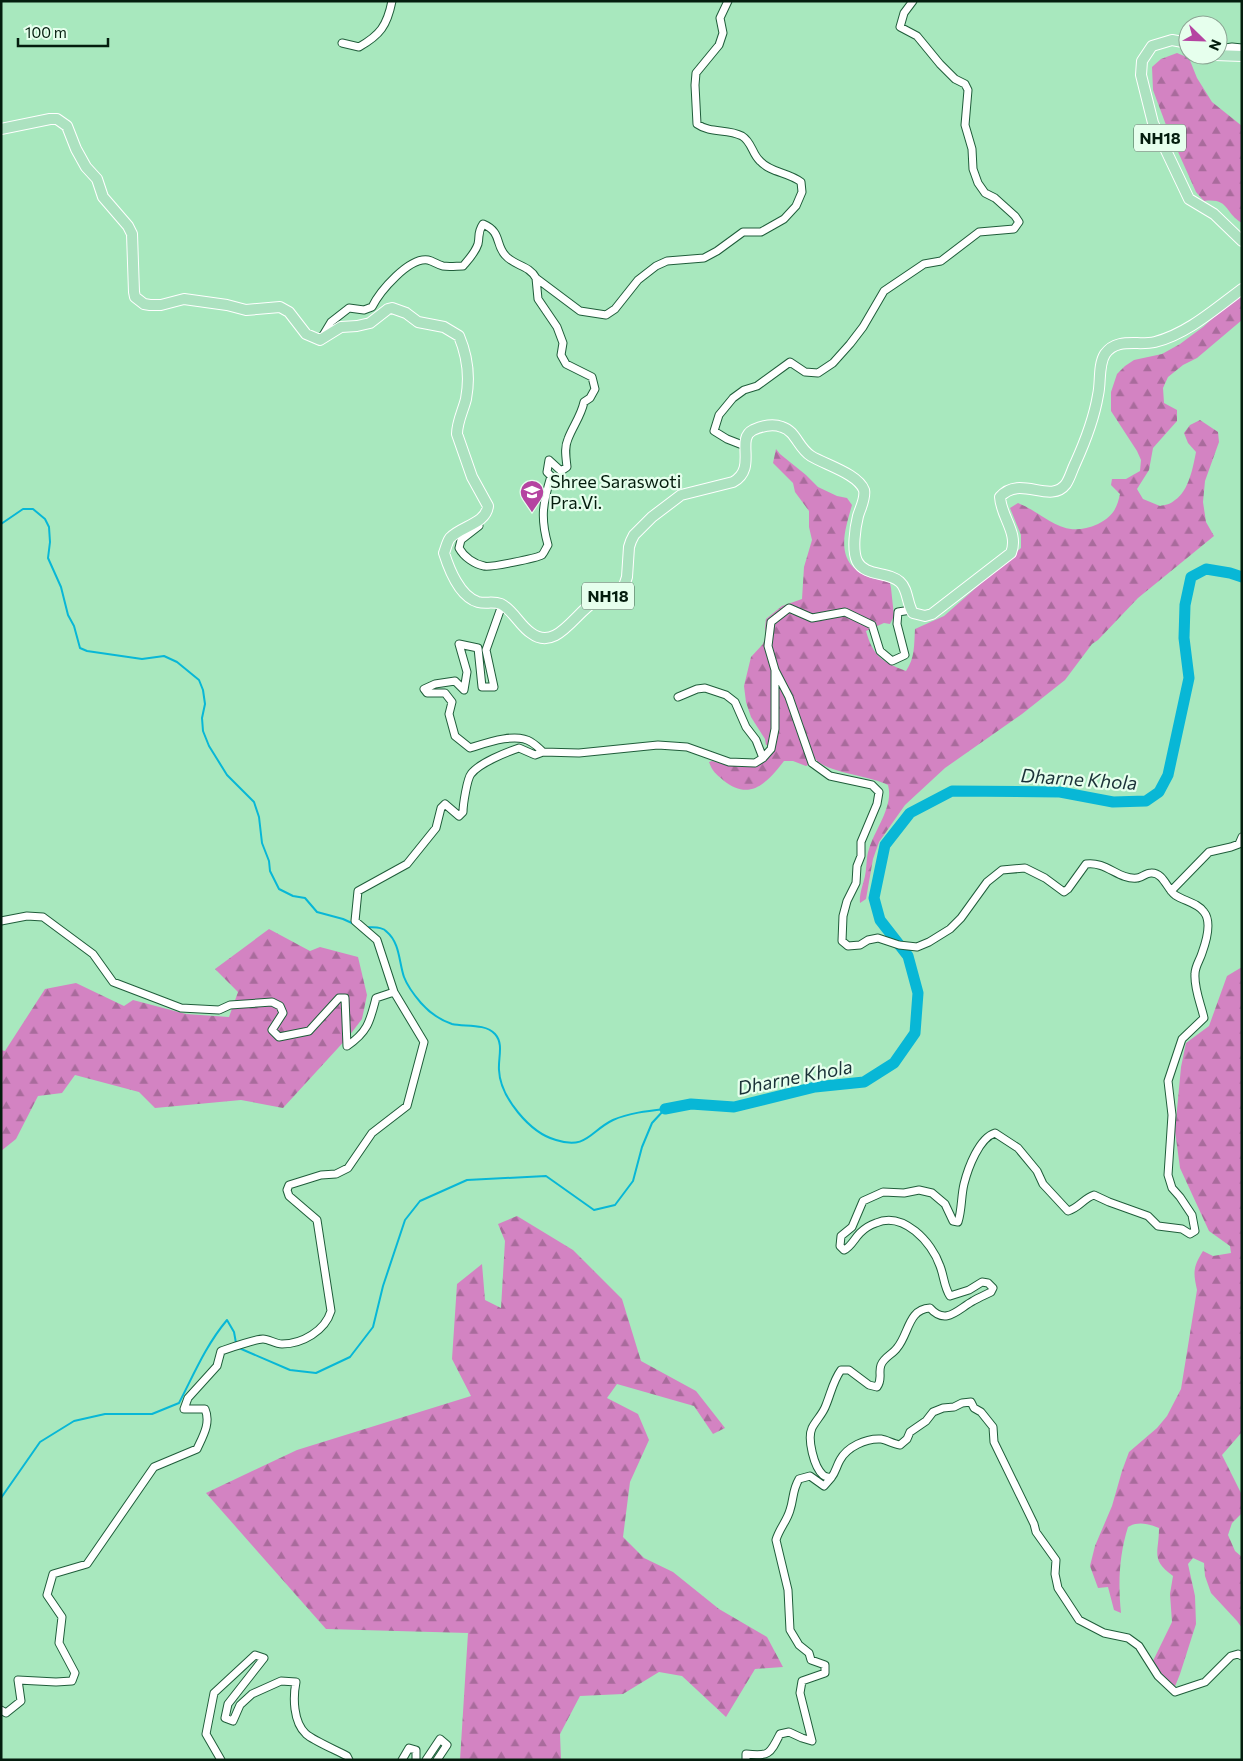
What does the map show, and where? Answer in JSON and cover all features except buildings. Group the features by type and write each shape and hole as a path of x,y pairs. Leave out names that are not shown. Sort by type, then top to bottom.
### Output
{"main road":[{"name":"NH18","path":"1178,41 1172,40 1152,46 1142,61 1141,75 1153,123 1189,199 1214,214 1242,241"},
{"path":"1228,55 1242,56"},
{"path":"1,129 50,119 57,119 67,126 76,149 86,166 97,179 104,197 128,226 132,234 134,292 135,297 139,301 150,305 161,305 184,299 227,305 246,310 280,307 289,312 306,334 320,340 341,327 362,326 370,323 392,308 406,313 418,322 444,327 459,336 467,364 468,383 457,434 472,477 488,506 484,517 452,537 444,553 452,573 464,593 479,602 491,602 502,605"},
{"path":"745,446 750,431 770,424 784,427 792,433 802,449 809,455 855,478 864,494 856,527 855,557 860,566 865,570 900,581 911,610 917,615 925,616 932,614 1012,553 1014,539 1000,506 1000,497 1006,490 1017,487 1058,491 1065,485 1083,446 1095,411 1102,361 1111,347 1125,343 1154,343 1192,326 1242,289"},
{"name":"NH18","path":"502,605 534,635 541,638 557,635 593,602 624,586 627,577 631,541 634,535 663,508 681,495 733,482 742,476 746,459 745,446"}],"street":[{"path":"342,43 359,47 376,36 381,31 392,1"},
{"path":"536,278 580,311 606,315 615,309 638,280 656,266 668,261 704,258 743,232 761,232 773,226 784,219 796,206 802,192 801,182 792,175 779,173 759,161 752,146 742,136 704,129 697,124 696,73 718,45 723,33 720,18 728,1"},
{"path":"745,446 727,439 714,431 719,415 733,398 744,390 757,386 790,362 805,372 818,373 833,363 850,344 884,291 924,264 941,261 979,232 1014,229 1019,222 996,198 985,193 978,183 973,169 972,149 966,125 968,90 965,84 955,79 940,64 917,36 900,27 904,13 912,1"},
{"path":"1228,47 1242,48"},
{"path":"320,340 331,322 349,308 364,310 372,307 378,295 393,279 412,264 427,259 443,266 463,266 479,242 478,231 483,224 492,228 503,254 512,262 533,272 536,278 538,299 558,327 563,342 561,355 566,364 592,377 595,389 590,398 584,402 582,411 567,440 565,453 567,467 562,471 549,460 547,472 551,476 544,498 542,517 548,545 542,554 528,560 492,567 483,566 467,558 458,548 461,540 481,524 484,517"},
{"path":"502,605 486,650 494,687 482,687 478,648 459,644 467,672 464,690 455,681 435,684 424,689 427,693 445,693 452,702 449,714 454,736 470,748 516,737 530,740 543,752"},
{"path":"831,1478 824,1475 819,1468 813,1456 809,1440 812,1429 826,1408 835,1378 841,1370 849,1370 869,1385 876,1387 880,1382 881,1364 886,1357 898,1348 914,1314 923,1309 930,1308 935,1314 946,1316 955,1314 991,1292 992,1288 982,1282 968,1290 950,1296 934,1253 920,1235 904,1224 886,1219 861,1232 848,1248 844,1250 840,1246 841,1236 852,1228 863,1201 883,1192 904,1193 919,1190 932,1193 945,1204 953,1221 958,1222 964,1182 981,1142 989,1135 996,1133 1018,1148 1037,1171 1043,1184 1068,1211 1076,1208 1088,1197 1094,1195 1148,1216 1158,1226 1182,1229 1190,1234 1195,1231 1192,1215 1180,1196 1172,1188 1168,1175 1172,1115 1168,1081 1182,1039 1204,1018 1198,1000 1195,972 1202,955 1208,923 1206,913 1200,908 1170,891 1158,875 1152,872 1136,878 1123,875 1106,866 1090,863 1086,864 1064,892 1045,878 1025,868 1002,870 987,882 962,918 950,929 929,942 917,947 899,945 878,938 868,940 860,945 848,946 842,941 843,916 847,901 856,883 857,866 861,856 861,842 877,804 879,792 872,786 830,776 812,763 789,697 775,670 768,646 771,622 789,608 812,618 845,612 872,625 880,651 892,661 905,655 897,624 898,612 911,610"},
{"path":"1,1710 6,1713 20,1701 18,1680 72,1681 75,1673 60,1643 62,1617 47,1595 53,1574 87,1564 154,1467 197,1449 204,1433 208,1416 205,1409 184,1409 188,1398 217,1366 221,1351 263,1339 280,1344 296,1343 315,1333 329,1318 331,1311 317,1220 289,1196 287,1190 289,1185 320,1175 336,1174 348,1168 372,1133 407,1106 424,1042 394,992 377,940 355,921 358,891 407,864 436,828 440,808 445,804 459,816 463,812 463,802 471,774 494,758 520,748 535,755 543,752 579,753 658,744 688,746 728,762 755,762 763,758 771,749 775,729 775,670"},
{"path":"678,697 697,689 705,688 726,695 735,702 746,727 756,740 763,758"},
{"path":"1170,891 1209,852 1239,844 1242,837"},
{"path":"1,921 27,916 44,918 93,954 113,982 181,1008 218,1010 230,1006 272,1002 280,1006 283,1013 272,1030 280,1037 309,1031 330,1006 339,998 345,998 347,1046 359,1038 368,1028 376,998 394,992"},
{"path":"746,1760 746,1754 762,1756 772,1750 780,1734 788,1732 812,1740 800,1693 802,1681 825,1673 825,1665 811,1660 810,1653 799,1645 790,1630 788,1590 776,1540 778,1532 787,1520 791,1509 793,1488 799,1479 810,1476 824,1486 837,1471 840,1460 848,1450 858,1443 882,1439 891,1444 900,1445 907,1439 910,1432 926,1421 933,1412 962,1403 971,1402 974,1408 981,1412 993,1427 994,1442 1034,1524 1036,1532 1056,1560 1055,1574 1058,1588 1079,1620 1104,1633 1128,1638 1140,1646 1158,1676 1175,1692 1205,1682 1231,1656 1238,1654 1242,1656"},
{"path":"221,1760 206,1734 214,1693 255,1655 264,1658 228,1704 225,1718 233,1721 240,1705 252,1694 281,1682 296,1682 294,1697 299,1724 306,1734 347,1756 349,1760"},
{"path":"426,1760 440,1738 447,1745 437,1760"},
{"path":"402,1760 410,1748 416,1750 416,1760"}],"green space":[{"path":"1178,53 1178,65 1192,65 1197,78 1212,102 1242,126 1242,223 1223,204 1204,201 1196,192 1166,125 1153,90 1152,67 1161,59"},
{"path":"1242,292 1242,320 1197,358 1183,365 1168,377 1163,388 1164,403 1177,410 1177,421 1153,448 1149,470 1137,489 1143,499 1160,506 1172,502 1180,496 1190,478 1196,452 1188,443 1184,433 1190,425 1200,420 1218,432 1219,442 1205,481 1203,502 1206,522 1214,536 1138,598 1092,644 1065,680 1022,714 945,768 905,805 879,842 873,859 866,899 860,903 868,852 886,809 889,793 888,785 827,767 819,763 815,758 812,763 806,766 793,761 784,761 771,776 757,787 742,789 723,780 714,772 709,762 749,767 763,762 769,757 776,743 766,745 765,739 751,717 746,702 744,686 751,657 763,644 766,635 766,619 782,606 802,599 804,567 812,540 809,527 809,511 795,492 793,483 773,463 776,449 818,487 837,496 847,498 852,505 846,526 844,546 846,555 857,571 868,577 890,583 891,588 894,616 890,624 884,623 866,631 872,647 880,657 906,671 913,656 915,629 944,616 1021,548 1021,535 1010,508 1018,503 1056,524 1065,528 1075,529 1098,524 1110,515 1117,504 1120,494 1111,485 1112,479 1126,479 1140,471 1141,460 1111,411 1111,392 1117,374 1134,360 1162,354 1180,344 1203,327"},
{"path":"269,929 310,951 320,947 358,957 367,995 362,1019 349,1036 283,1108 241,1100 155,1108 139,1092 75,1075 62,1093 38,1096 16,1139 1,1151 1,1050 5,1051 45,989 76,983 124,1006 133,1000 186,1014 229,1017 238,992 215,969"},
{"path":"1242,967 1242,1432 1222,1455 1241,1493 1242,1513 1232,1523 1228,1535 1235,1551 1242,1557 1242,1628 1211,1593 1205,1576 1204,1563 1193,1558 1188,1564 1195,1596 1196,1624 1174,1689 1161,1683 1152,1663 1172,1622 1170,1594 1173,1576 1158,1560 1159,1528 1144,1524 1128,1527 1120,1570 1121,1613 1114,1610 1108,1587 1098,1588 1090,1566 1095,1546 1112,1506 1129,1452 1157,1428 1167,1416 1181,1389 1197,1290 1195,1274 1197,1261 1203,1251 1213,1256 1231,1253 1230,1246 1209,1231 1180,1168 1175,1131 1181,1067 1186,1043 1209,1026 1227,976"},
{"path":"517,1216 573,1250 622,1299 641,1361 696,1391 725,1428 713,1434 694,1406 617,1384 607,1398 638,1414 649,1440 630,1482 623,1537 644,1558 673,1572 719,1609 767,1637 783,1667 755,1669 726,1717 682,1676 659,1672 623,1694 580,1696 560,1734 561,1760 460,1760 468,1633 326,1629 206,1493 297,1450 471,1396 452,1359 457,1284 482,1264 485,1300 501,1308 505,1241 498,1224"}],"waterway":[{"path":"1,524 23,509 33,509 45,519 49,527 48,558 61,587 68,615 74,626 80,648 87,651 142,659 164,656 177,662 199,680 205,704 202,718 203,731 209,746 227,775 254,802 270,871 279,889 293,896 305,898 317,912 354,924"},
{"name":"Dharne Khola","path":"665,1109 691,1104 734,1107 815,1087 864,1082 894,1063 915,1033 918,993 908,956 880,920 874,898 885,845 910,813 952,791 1060,792 1113,802 1146,801 1159,792 1168,775 1189,678 1184,638 1185,605 1191,577 1206,569 1242,577"},
{"path":"366,927 383,929 391,937 397,947 402,971 407,983 431,1013 452,1024 486,1028 495,1034 499,1042 499,1070 505,1091 518,1112 536,1130 556,1140 575,1143 588,1138 613,1120 638,1113 665,1109"},
{"name":"Dharne Khola","path":"239,1348 290,1370 316,1373 350,1357 373,1327 383,1286 405,1220 420,1201 467,1180 546,1176 594,1210 615,1205 633,1181 642,1147 652,1123 664,1110"},
{"name":"Dharne Khola","path":"1,1498 40,1442 74,1421 105,1414 152,1414 179,1403 207,1350 227,1320 234,1332 236,1343"}],"place":[{"name":"Shree Saraswoti Pra.Vi.","path":"532,513"}]}
